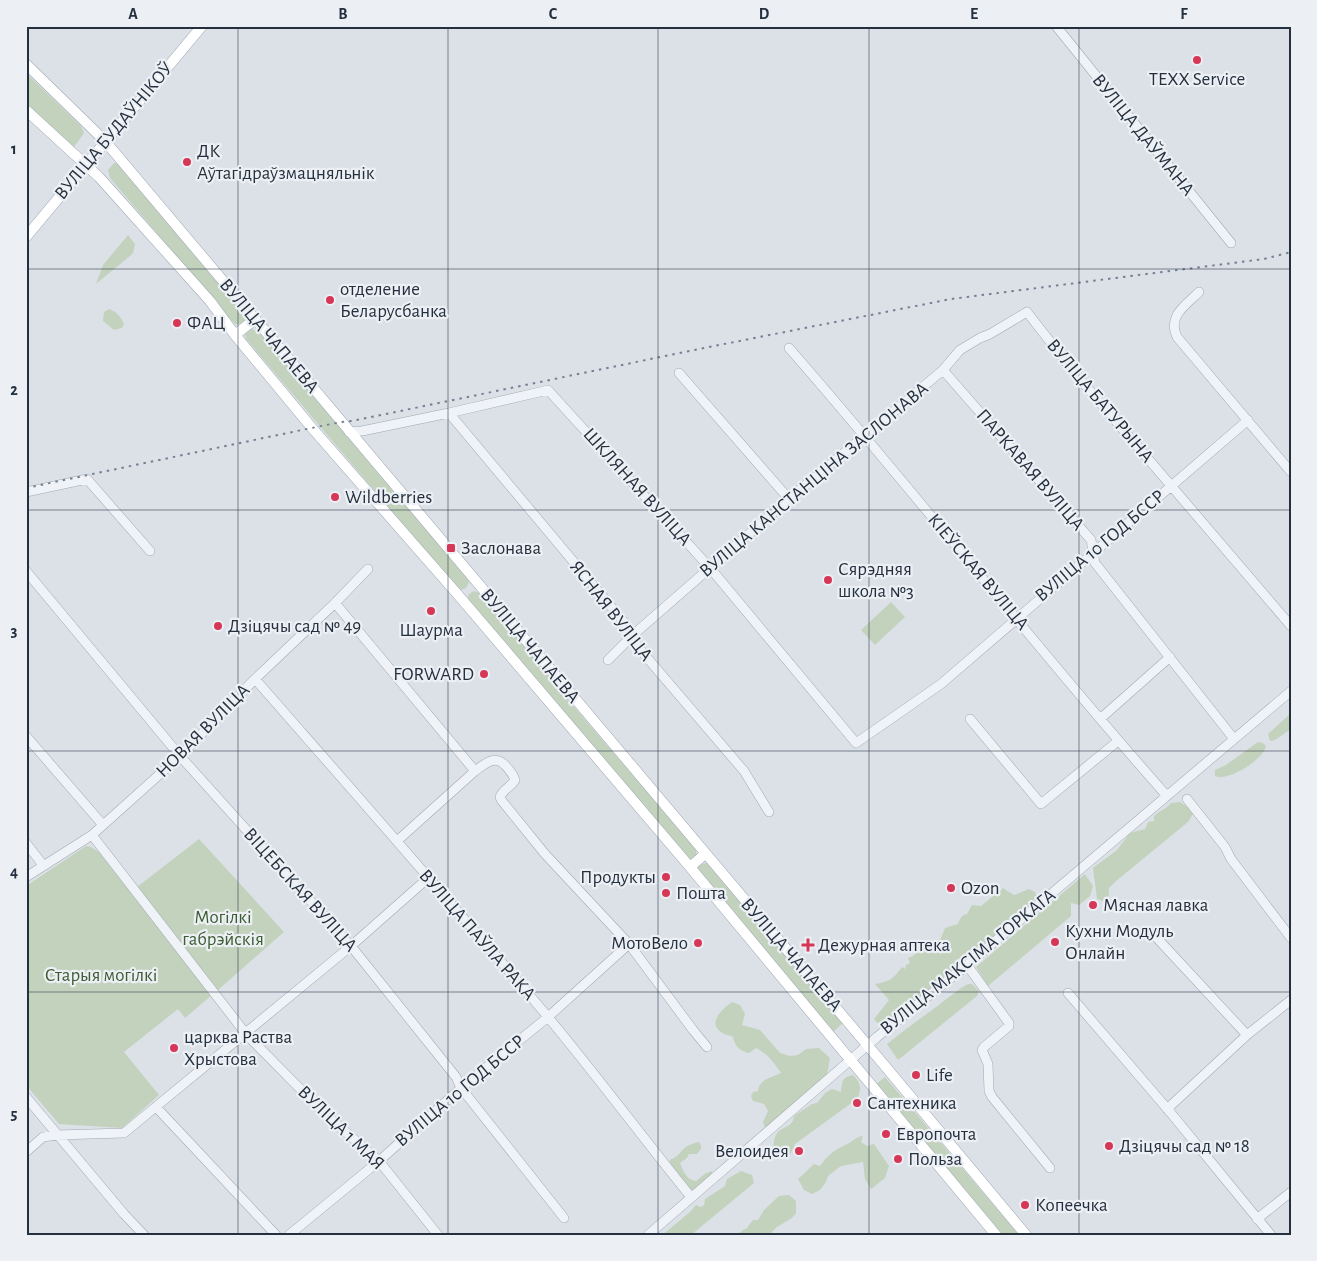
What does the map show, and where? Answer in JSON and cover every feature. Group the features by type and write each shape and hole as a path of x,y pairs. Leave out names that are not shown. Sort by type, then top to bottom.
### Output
{"main road":[{"name":"ВУЛІЦА БУДАЎНІКОЎ","path":"26,237 104,141 202,26"},
{"name":"ВУЛІЦА ЧАПАЕВА","path":"26,64 104,141 868,1045 1026,1235"},
{"name":"ВУЛІЦА ЧАПАЕВА","path":"26,110 99,177 210,301 235,335 312,428 472,611 690,867 996,1235"},
{"path":"235,335 254,320"},
{"path":"690,867 705,854"}],"street":[{"name":"ВУЛІЦА ДАЎМАНА","path":"1056,26 1231,243"},
{"path":"1199,292 1175,316 1174,330 1177,337 1291,472"},
{"name":"ВУЛІЦА КАНСТАНЦІНА ЗАСЛОНАВА","path":"608,660 634,634 789,499 943,370 960,350 1027,312"},
{"name":"ВУЛІЦА БАТУРЫНА","path":"1027,312 1074,371 1291,626"},
{"name":"КІЕЎСКАЯ ВУЛІЦА","path":"789,348 865,435 1118,741 1167,796"},
{"name":"ПАРКАВАЯ ВУЛІЦА","path":"943,370 1091,540 1094,564 1234,739"},
{"path":"679,373 789,499"},
{"name":"ШКЛЯНАЯ ВУЛІЦА","path":"349,432 449,413 548,390 711,568 856,743"},
{"name":"ЯСНАЯ ВУЛІЦА","path":"449,413 634,634 637,646 744,771 769,812"},
{"name":"ВУЛІЦА 10 ГОД БССР","path":"856,743 941,684 1248,420"},
{"path":"26,492 87,479 150,550"},
{"name":"НОВАЯ ВУЛІЦА","path":"26,877 92,835 180,756 255,679 336,603 368,569"},
{"name":"ВІЦЕБСКАЯ ВУЛІЦА","path":"26,571 180,756 351,946 456,1077 461,1088 564,1218"},
{"path":"336,603 475,771"},
{"path":"1100,719 1170,657"},
{"name":"ВУЛІЦА ПАЎЛА РАКА","path":"255,679 548,1017 613,1096 643,1138 691,1197"},
{"name":"ВУЛІЦА МАКСІМА ГОРКАГА","path":"648,1235 850,1060 967,965 1291,691"},
{"path":"970,719 1041,804 1118,741"},
{"path":"26,736 103,825"},
{"path":"397,841 488,761 496,760 503,763 513,774 515,780 502,792 500,797 502,801 544,854 629,944 707,1047"},
{"path":"1187,799 1225,846 1230,859 1291,938"},
{"name":"ВУЛІЦА 1 МАЯ","path":"92,835 246,1034 324,1113 379,1161 438,1235"},
{"path":"26,843 44,865"},
{"path":"26,1152 43,1137 124,1133 351,946 428,878"},
{"path":"1156,937 1247,1035"},
{"name":"ВУЛІЦА 10 ГОД БССР","path":"289,1235 379,1161 461,1088 548,1017 629,944"},
{"path":"967,965 1009,1022 1009,1026 982,1050 988,1064 989,1091 1050,1168"},
{"path":"1068,992 1271,1235"},
{"path":"1167,1109 1247,1035 1291,1000"},
{"path":"26,1097 144,1235"},
{"path":"156,1107 276,1235"},
{"path":"1257,1219 1291,1192"}],"green space":[{"path":"26,73 81,126 84,133 74,147 70,147 26,107"},
{"path":"114,163 117,163 140,188 244,315 245,320 242,324 235,324 228,317 110,178 108,170"},
{"path":"128,235 135,244 133,253 96,284 103,265"},
{"path":"109,309 121,319 124,324 122,328 114,330 103,321 104,312"},
{"path":"251,329 258,331 467,577 469,582 466,588 461,590 456,587 246,339 245,334"},
{"path":"474,591 481,594 575,708 696,849 696,856 689,860 467,600 469,594"},
{"path":"891,602 905,617 875,645 861,630"},
{"path":"1291,713 1291,729 1275,740 1270,741 1268,734"},
{"path":"1258,742 1266,746 1259,757 1252,763 1228,776 1215,776 1215,770 1226,765"},
{"path":"1180,802 1191,809 1193,814 1188,822 1116,881 1109,888 1109,895 1103,901 1097,899 1093,868 1117,850 1130,833 1145,829 1148,822 1154,821 1154,816 1171,803"},
{"name":"Могілкі габрэйскія","path":"199,839 284,932 218,990 137,887"},
{"name":"Старыя могілкі","path":"86,846 99,852 212,995 185,1018 178,1009 124,1052 159,1095 122,1128 59,1124 26,1085 26,886"},
{"path":"709,863 843,1023 833,1032 697,869 700,865"},
{"path":"1085,874 1093,886 1090,896 1079,905 1071,903 1071,916 988,986 976,967"},
{"path":"1003,888 1014,895 1029,889 1035,892 1037,897 1026,909 883,1028 874,1019 889,1000 875,984 891,979 902,967 905,969 906,965 910,963 908,958 930,941 936,943 941,938 945,928 958,924 972,905 981,906"},
{"path":"968,984 972,984 979,991 977,996 898,1060 887,1044 956,991"},
{"path":"732,1002 740,1005 745,1014 742,1025 760,1030 780,1053 790,1056 798,1055 806,1049 819,1048 830,1058 827,1075 782,1117 765,1128 763,1122 768,1111 764,1104 753,1101 751,1096 753,1092 758,1091 764,1081 781,1073 760,1050 756,1048 749,1053 743,1051 738,1048 733,1037 722,1033 717,1028 716,1020 718,1016"},
{"path":"853,1075 858,1080 860,1086 857,1099 795,1144 790,1155 777,1157 772,1155 776,1134 792,1122 794,1116 812,1104 817,1103 825,1093 832,1089 841,1092 843,1080"},
{"path":"885,1077 1019,1235 999,1235 874,1086"},
{"path":"863,1136 861,1142 867,1146 874,1144 889,1166 885,1178 871,1189 865,1179 863,1162 841,1166 828,1176 820,1190 812,1194 804,1190 798,1179 814,1164 820,1166 834,1151"},
{"path":"699,1142 701,1149 697,1154 689,1154 680,1163 681,1166 690,1179 696,1181 712,1171 712,1175 700,1188 692,1190 688,1188 669,1166 670,1160 685,1148"},
{"path":"741,1171 752,1175 754,1183 691,1235 662,1235 696,1205 701,1207 704,1205 705,1199 725,1186 727,1179"},
{"path":"789,1195 796,1201 796,1213 792,1218 777,1227 769,1235 737,1235 746,1229 753,1220 758,1220 764,1210 779,1196"}],"railway":[{"path":"26,488 341,422 951,299 1264,259 1291,252"}],"place":[{"name":"TEXX Service","path":"1197,60"},
{"name":"ДК Аўтагідраўзмацняльнік","path":"187,162"},
{"name":"отделение Беларусбанка","path":"330,300"},
{"name":"ФАЦ","path":"177,323"},
{"name":"Wildberries","path":"335,497"},
{"name":"Заслонава","path":"451,548"},
{"name":"Сярэдняя школа №3","path":"828,580"},
{"name":"Шаурма","path":"431,611"},
{"name":"Дзіцячы сад № 49","path":"218,626"},
{"name":"FORWARD","path":"484,674"},
{"name":"Продукты","path":"666,877"},
{"name":"Ozon","path":"951,888"},
{"name":"Пошта","path":"666,893"},
{"name":"Мясная лавка","path":"1093,905"},
{"name":"Кухни Модуль Онлайн","path":"1055,942"},
{"name":"МотоВело","path":"698,943"},
{"name":"Дежурная аптека","path":"808,945"},
{"name":"царква Раства Хрыстова","path":"174,1048"},
{"name":"Life","path":"916,1075"},
{"name":"Сантехника","path":"857,1103"},
{"name":"Европочта","path":"886,1134"},
{"name":"Дзіцячы сад № 18","path":"1109,1146"},
{"name":"Велоидея","path":"799,1151"},
{"name":"Польза","path":"898,1159"},
{"name":"Копеечка","path":"1025,1205"}]}
